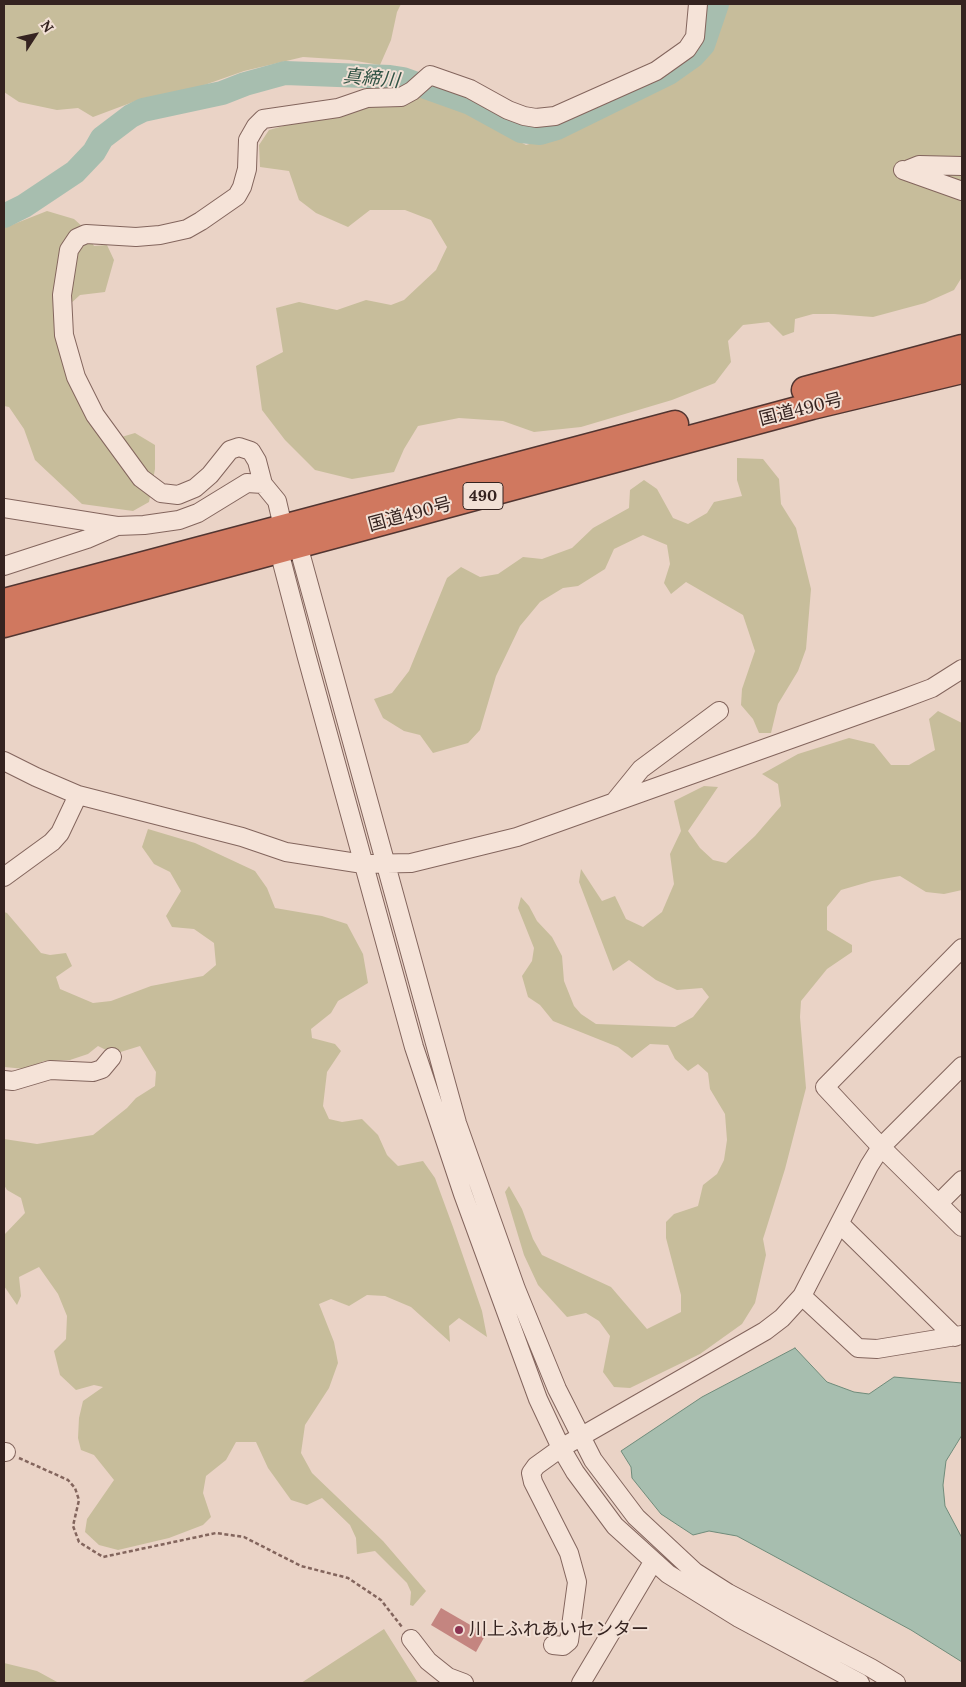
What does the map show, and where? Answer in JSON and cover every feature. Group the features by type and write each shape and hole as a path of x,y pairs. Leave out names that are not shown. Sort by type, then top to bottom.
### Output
{"highway":[{"name":"国道490号","path":"4,624 962,348"},
{"name":"国道490号","path":"4,602 287,541 962,370"}],"street":[{"path":"698,4 695,38 687,50 656,71 555,116 536,118 524,116 508,110 470,89 430,75 418,86 401,97 367,98 338,108 263,119 256,126 248,140 246,169 242,187 237,196 201,221 187,229 160,235 136,237 86,234 77,238 69,250 62,295 64,335 76,377 95,416 141,478 161,493 178,495 195,488 210,475 230,450 239,446 251,451 257,461 263,484 277,501 363,864 414,1047 456,1176 538,1399 561,1448 575,1472 609,1519 653,1562 703,1597 860,1683"},
{"path":"962,166 919,165 904,170 962,192"},
{"path":"4,508 117,526 144,525 180,520 198,513 247,483 263,484"},
{"path":"4,566 87,539 117,526"},
{"path":"287,541 386,864 435,1048 481,1195 557,1389 580,1437 608,1482 636,1517 695,1572 728,1593 896,1683"},
{"path":"4,761 78,795 242,837 286,852 363,864 411,863 517,837 932,688 962,669"},
{"path":"614,802 641,769 719,711"},
{"path":"4,877 52,842 60,833 78,795"},
{"path":"962,948 825,1087 881,1148 962,1227"},
{"path":"4,1080 13,1081 50,1070 93,1072 102,1069 112,1057"},
{"path":"553,1645 563,1646 568,1641 577,1582 569,1552 533,1482 532,1473 536,1466 561,1448 765,1331 782,1318 802,1296 869,1166 881,1148 962,1066"},
{"path":"939,1203 962,1180"},
{"path":"840,1224 959,1336"},
{"path":"802,1296 858,1348 877,1348 959,1336"},
{"path":"581,1683 653,1562"},
{"path":"411,1639 428,1661 448,1677 464,1683"}],"path":[{"path":"5,1452 68,1480 75,1488 79,1500 73,1526 79,1542 103,1557 160,1546 194,1536 216,1533 244,1537 301,1566 348,1578 368,1590 381,1600 411,1639"}],"shaded area":[{"path":"4,4 401,4 397,12 391,40 380,65 350,60 303,57 244,71 196,88 141,99 93,117 78,108 57,110 19,102 4,92"},
{"path":"711,4 962,4 962,277 954,290 925,303 873,317 813,314 795,319 794,332 783,336 769,322 743,325 728,341 731,362 715,383 672,400 581,427 534,432 503,421 459,418 418,426 404,449 394,472 352,479 315,470 285,440 262,410 256,366 283,352 276,308 299,302 337,310 366,300 391,305 404,300 436,270 447,247 431,220 405,210 370,210 348,227 316,213 299,200 289,171 260,167 259,145 269,130 323,115 387,104 422,93 447,103 526,145 562,134 641,99 702,58 715,31"},
{"path":"47,211 74,219 84,228 94,246 107,245 114,260 105,292 80,295 58,315 108,441 135,433 155,445 155,469 149,502 133,511 82,504 35,460 24,429 9,407 4,406 4,228"},
{"path":"737,458 763,459 779,479 781,504 796,528 811,589 806,649 798,671 778,704 771,733 759,733 753,719 741,705 742,689 755,651 743,615 686,582 671,594 664,583 670,564 667,545 643,535 614,549 605,569 578,586 563,588 540,602 520,626 496,676 480,730 468,743 433,753 420,735 404,731 383,718 374,699 392,693 409,671 447,578 461,567 480,577 498,574 523,557 542,559 572,548 593,528 629,508 630,490 644,480 657,489 673,518 688,524 707,513 714,502 742,496 737,480"},
{"path":"938,711 962,723 962,890 944,894 926,892 900,876 872,881 841,890 827,907 827,930 852,945 852,952 827,969 801,1001 800,1017 806,1088 785,1169 763,1239 766,1255 755,1303 742,1324 700,1354 630,1388 614,1387 603,1372 610,1336 599,1321 586,1313 567,1317 538,1285 524,1255 505,1192 509,1186 522,1209 533,1239 542,1255 611,1287 647,1329 681,1312 681,1295 666,1238 666,1222 674,1214 698,1206 703,1185 717,1174 724,1160 727,1140 725,1114 710,1089 708,1073 698,1064 688,1071 675,1059 668,1045 650,1044 632,1058 618,1047 553,1021 540,1005 528,997 522,976 532,961 534,948 518,908 521,897 529,906 537,921 552,937 562,956 564,981 574,1006 581,1014 596,1024 675,1027 693,1017 709,997 702,988 677,990 656,980 629,960 613,971 579,882 581,869 602,901 615,896 626,919 643,927 662,912 674,884 670,854 681,831 674,801 704,786 718,787 688,831 700,848 713,860 726,863 755,836 781,806 778,784 762,774 798,754 849,738 874,744 891,765 909,765 935,750 929,719"},
{"path":"148,829 195,843 255,871 267,888 275,908 322,916 347,924 363,954 368,983 338,1001 331,1013 311,1029 312,1038 335,1044 341,1051 327,1072 323,1106 329,1119 342,1122 362,1119 378,1135 387,1155 398,1166 423,1161 435,1178 453,1227 482,1311 487,1337 459,1318 449,1326 450,1342 411,1307 385,1296 367,1295 349,1306 331,1299 319,1304 334,1342 338,1363 329,1388 305,1425 301,1453 312,1473 383,1541 426,1591 413,1606 410,1605 411,1592 407,1583 375,1551 357,1554 356,1538 350,1525 322,1498 307,1505 291,1500 268,1468 256,1442 236,1442 226,1460 206,1476 203,1493 211,1517 203,1525 169,1538 118,1550 99,1545 85,1532 87,1519 114,1480 94,1455 81,1450 78,1438 79,1418 83,1401 103,1387 94,1385 76,1390 60,1375 54,1351 66,1339 67,1316 58,1294 39,1267 19,1277 21,1296 17,1305 4,1286 4,1235 25,1213 21,1198 7,1190 4,1185 4,1139 37,1144 93,1135 127,1108 136,1098 155,1086 156,1072 140,1046 114,1054 98,1046 88,1054 70,1060 44,1061 26,1069 4,1067 4,912 7,913 41,953 50,955 66,953 72,966 56,977 60,989 93,1003 111,1001 151,986 203,976 216,965 214,943 194,929 172,927 166,916 181,891 170,872 154,864 142,847"},
{"path":"795,1348 827,1382 854,1392 869,1394 894,1377 962,1383 962,1435 946,1461 943,1485 945,1506 962,1538 962,1662 911,1630 737,1536 709,1531 693,1535 661,1514 632,1478 631,1467 621,1451 702,1397"},
{"path":"384,1629 418,1683 301,1683"},
{"path":"4,1663 37,1671 59,1683 4,1683"}],"building":[{"name":"川上ふれあいセンター","path":"441,1608 486,1634 476,1652 431,1625"}],"waterway":[{"name":"真締川","path":"4,216 24,206 75,172 94,152 102,138 131,116 143,110 222,93 245,84 285,73 403,79 470,103 521,131 540,133 557,128 669,73 693,56 703,45 717,4"}],"place":[{"name":"川上ふれあいセンター","path":"459,1630"}]}
